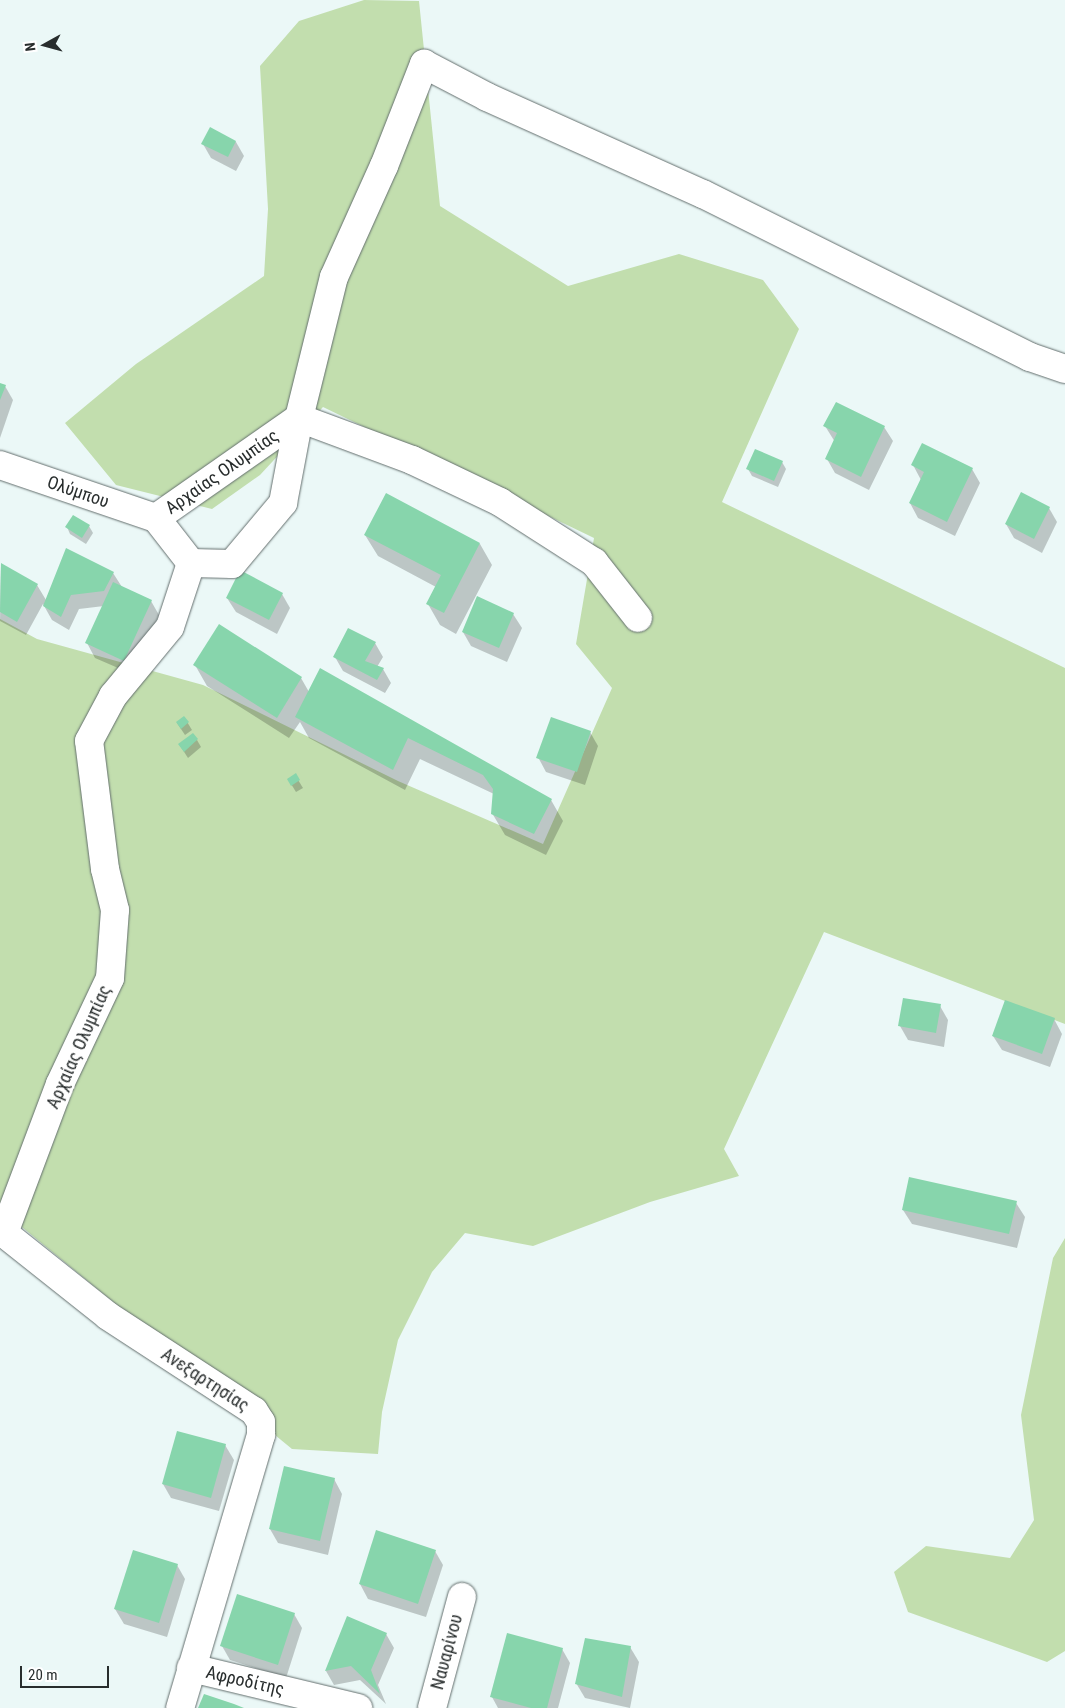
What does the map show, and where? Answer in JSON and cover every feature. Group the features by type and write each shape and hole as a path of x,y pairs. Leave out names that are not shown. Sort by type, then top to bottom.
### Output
{"street":[{"path":"191,563 232,564 283,503 299,418 334,277 384,166 424,64 487,97 703,194 1030,357 1065,369"},
{"path":"299,418 412,460 500,502 594,562 638,618"},
{"name":"Αρχαίας Ολυμπίας","path":"2,1231 60,1084 110,978 115,910 105,869 89,741 113,696 170,627 191,563 156,518 299,418"},
{"name":"Ολύμπου","path":"0,465 156,518"},
{"name":"Ανεξαρτησίας","path":"2,1231 108,1316 254,1411 261,1422 261,1435 180,1708"},
{"name":"Ναυαρίνου","path":"432,1708 462,1597"},
{"name":"Αφροδίτης","path":"191,1668 358,1708"}],"green space":[{"path":"364,0 419,1 440,206 568,286 679,254 763,280 799,329 722,502 1065,668 1065,1024 824,932 724,1149 739,1176 650,1202 533,1246 465,1233 432,1272 398,1340 382,1412 378,1454 292,1449 0,1209 0,619 37,639 203,685 398,781 543,844 612,688 576,644 594,538 323,407 260,475 212,509 116,485 65,423 136,364 264,276 268,209 260,66 299,21"},
{"path":"1065,1238 1065,1651 1047,1662 908,1612 894,1572 926,1546 1010,1558 1034,1520 1021,1415 1053,1258"}],"building":[{"path":"210,127 236,141 228,157 201,144"},
{"path":"0,383 6,385 0,400"},
{"path":"836,402 885,426 861,477 825,459 837,433 823,426"},
{"path":"922,443 973,468 947,522 909,503 924,472 911,465"},
{"path":"755,449 783,461 774,481 746,469"},
{"path":"1021,492 1050,507 1034,539 1005,524"},
{"path":"386,493 480,543 444,613 426,604 441,575 364,535"},
{"path":"73,515 90,525 82,538 65,527"},
{"path":"66,548 114,572 104,591 71,595 61,617 43,606"},
{"path":"1,563 38,584 17,622 0,612"},
{"path":"240,570 283,593 269,620 226,598"},
{"path":"113,582 152,600 124,661 85,643"},
{"path":"477,596 514,613 499,648 462,632"},
{"path":"219,624 302,677 277,718 193,665"},
{"path":"348,628 376,642 365,661 384,668 377,680 333,657"},
{"path":"320,668 552,799 534,834 491,814 493,789 483,775 408,738 393,770 295,717"},
{"path":"184,716 189,722 181,729 176,722"},
{"path":"551,717 591,731 577,772 536,758"},
{"path":"193,733 198,739 184,752 178,744"},
{"path":"296,773 300,780 291,786 287,779"},
{"path":"903,998 941,1004 936,1033 898,1026"},
{"path":"1005,1000 1055,1018 1042,1054 992,1036"},
{"path":"909,1177 1017,1201 1009,1234 902,1210"},
{"path":"177,1431 226,1444 211,1498 162,1484"},
{"path":"284,1466 335,1478 320,1541 269,1529"},
{"path":"376,1530 436,1550 418,1604 359,1584"},
{"path":"133,1550 178,1564 159,1623 114,1609"},
{"path":"237,1594 295,1613 278,1665 220,1646"},
{"path":"347,1616 387,1633 371,1670 380,1694 351,1666 325,1671"},
{"path":"507,1633 563,1648 547,1708 531,1708 490,1697"},
{"path":"585,1638 631,1646 622,1697 575,1684"},
{"path":"204,1694 234,1704 244,1708 198,1708"}]}
